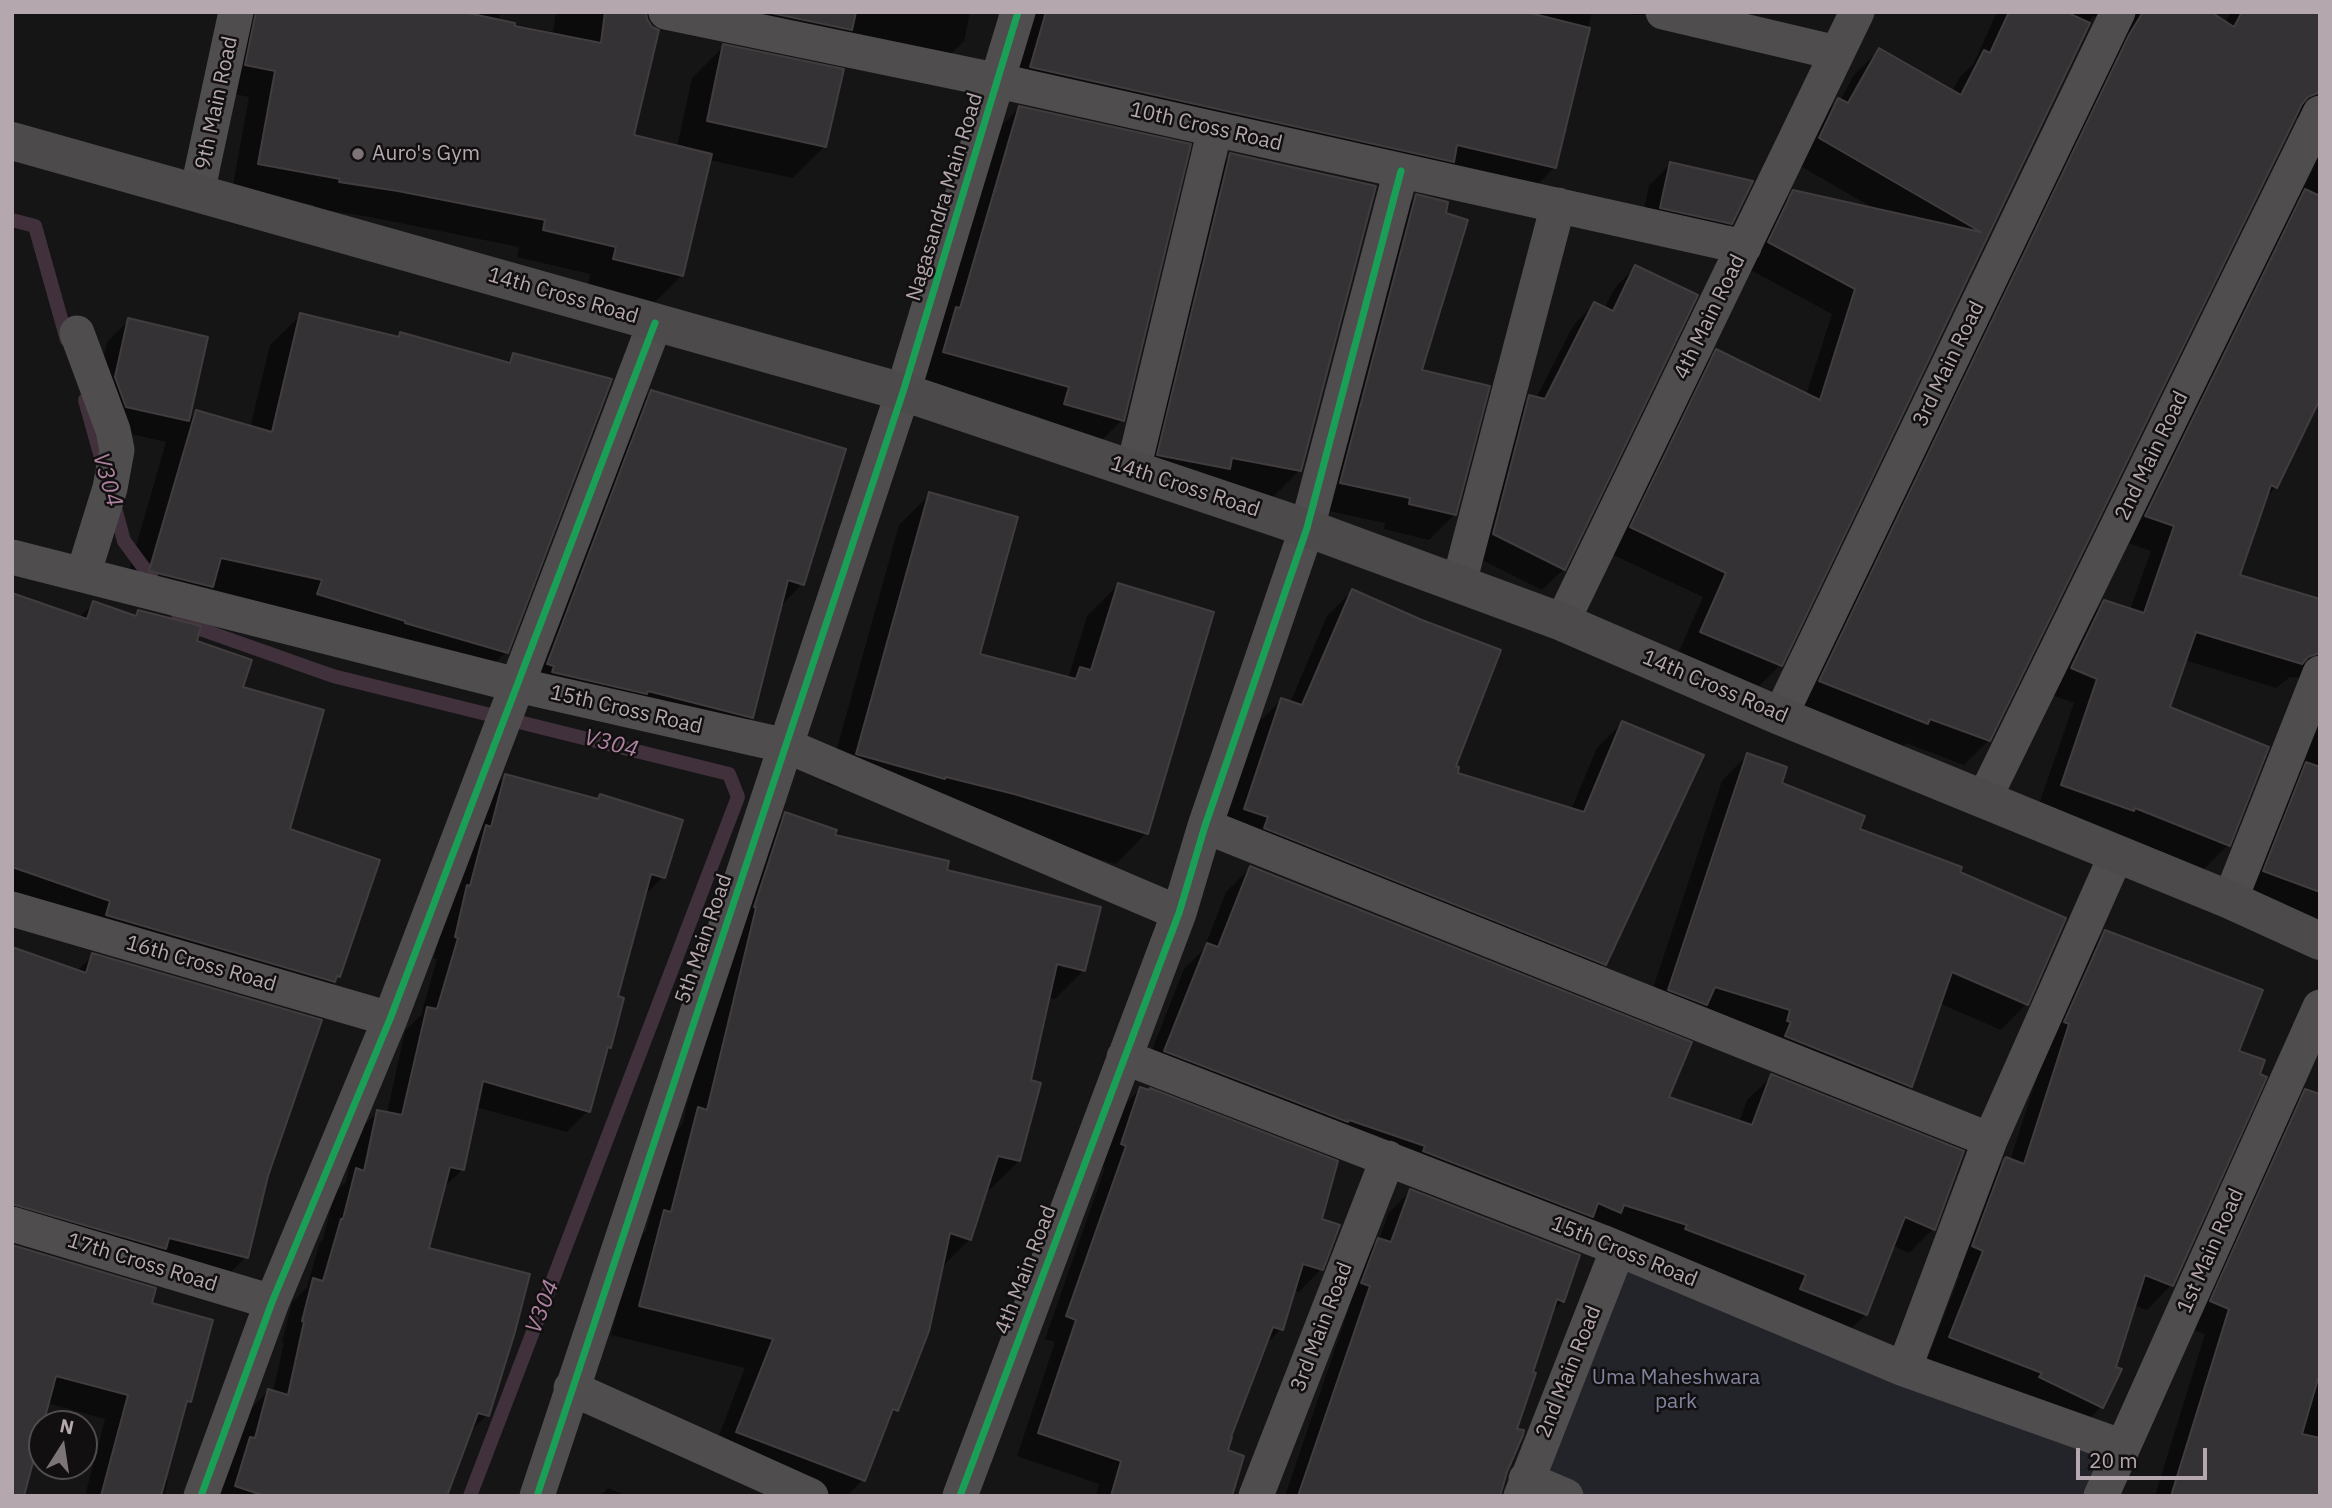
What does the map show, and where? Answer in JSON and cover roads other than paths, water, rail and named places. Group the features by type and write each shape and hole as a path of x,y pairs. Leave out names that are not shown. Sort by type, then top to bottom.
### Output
{"main road":[{"name":"14th Cross Road","path":"12,141 903,392 1307,528 1562,622 1780,716 2230,900 2320,941"}],"street":[{"name":"9th Main Road","path":"197,193 236,12"},
{"name":"10th Cross Road","path":"666,12 999,81 1744,247"},
{"name":"Nagasandra Main Road","path":"903,392 1018,12"},
{"path":"1663,12 1837,53"},
{"name":"4th Main Road","path":"1562,622 1857,12"},
{"name":"3rd Main Road","path":"1780,716 2118,12"},
{"name":"2nd Main Road","path":"1984,799 2320,113"},
{"path":"1133,470 1216,129"},
{"name":"4th Main Road","path":"960,1496 1179,913 1205,826 1307,528 1401,171"},
{"path":"1459,583 1558,205"},
{"path":"201,1496 272,1302 390,1019 655,323"},
{"path":"77,333 113,430 117,450 110,488 83,575"},
{"name":"5th Main Road","path":"537,1496 903,392"},
{"name":"15th Cross Road","path":"12,557 517,685 787,747 1179,913"},
{"path":"2230,900 2320,673"},
{"path":"1205,826 1990,1140"},
{"path":"1904,1369 1990,1140 2117,853"},
{"name":"16th Cross Road","path":"12,909 390,1019"},
{"name":"1st Main Road","path":"2101,1496 2320,1007"},
{"name":"15th Cross Road","path":"1124,1057 1618,1249 1904,1369 2123,1447"},
{"name":"3rd Main Road","path":"1256,1496 1388,1158"},
{"name":"17th Cross Road","path":"12,1224 272,1302"},
{"name":"2nd Main Road","path":"1524,1487 1618,1249"},
{"path":"571,1388 811,1496"},
{"path":"1524,1487 1566,1496"}],"waterway":[{"name":"V304","path":"12,220 35,226 67,340"},
{"name":"V304","path":"85,400 104,468"},
{"name":"V304","path":"114,504 124,541 158,587"},
{"name":"V304","path":"170,603 186,624 333,676 729,774 738,797 470,1496"}],"place":[{"name":"Auro's Gym","path":"358,154"}],"park label":[{"name":"Uma Maheshwara park","path":"1676,1390"}]}
